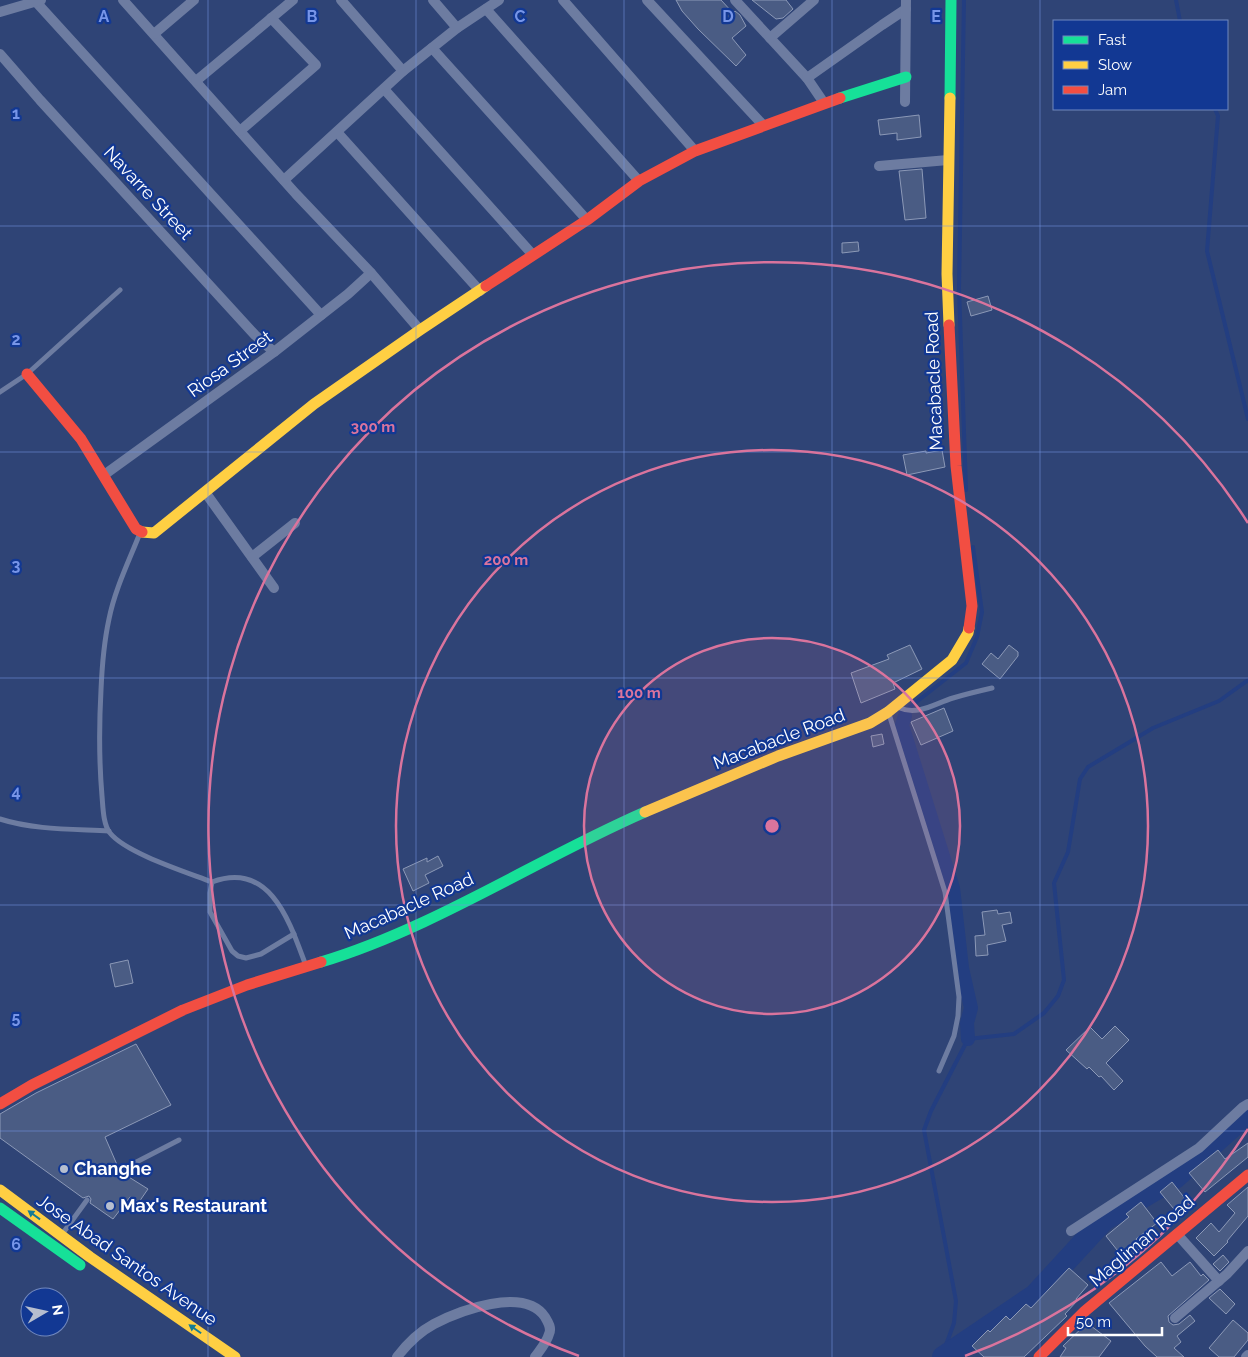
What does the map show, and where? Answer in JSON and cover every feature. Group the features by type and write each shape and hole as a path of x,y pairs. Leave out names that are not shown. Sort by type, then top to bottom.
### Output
{"main road":[{"name":"Macabacle Road","path":"0,1104 32,1085 183,1010 247,985 354,951 414,926 617,824 778,756 870,723 888,712 952,660 968,633 972,606 956,466 947,274 951,0"},
{"path":"27,374 80,439 136,529 140,532 154,533 314,404 420,330 587,220 640,180 695,151 824,103 906,77"},
{"name":"Magliman Road","path":"1039,1357 1085,1311 1248,1175"},
{"name":"Jose Abad Santos Avenue","path":"0,1190 90,1257 235,1357"},
{"name":"Jose Abad Santos Avenue","path":"2,1213 89,1271"}],"street":[{"path":"123,0 284,180 371,273 420,330"},
{"path":"154,34 194,0"},
{"path":"196,82 293,0"},
{"path":"341,0 403,71"},
{"path":"433,0 457,28"},
{"path":"284,180 403,71 457,28 499,0"},
{"path":"563,0 695,151"},
{"path":"647,0 764,125"},
{"path":"735,0 807,78 824,103"},
{"path":"770,38 814,0"},
{"path":"0,12 39,1 321,315"},
{"path":"807,78 882,25 906,5"},
{"path":"905,102 906,5"},
{"path":"486,9 640,180"},
{"path":"240,131 316,65 271,18"},
{"path":"432,48 587,220"},
{"name":"Navarre Street","path":"0,54 255,335 274,352"},
{"path":"384,89 534,255"},
{"path":"336,132 480,291"},
{"path":"879,166 948,160"},
{"name":"Riosa Street","path":"104,475 274,352 348,294 371,273"},
{"path":"205,492 274,588"},
{"path":"252,557 295,523"},
{"path":"1071,1231 1199,1148 1248,1104"},
{"path":"1177,1234 1219,1281"},
{"path":"1175,1318 1219,1281 1248,1251"},
{"path":"397,1357 408,1343 433,1324 473,1308 493,1303 508,1302 533,1306 543,1314 548,1322 550,1328 549,1335 535,1357"}],"lane":[{"path":"0,392 27,374 120,290"},
{"path":"140,532 109,618 103,653 100,767 104,813 109,831 120,843 212,882 223,878 239,876 262,886 278,901 294,934 306,966"},
{"path":"898,704 900,708 907,711 923,709 951,698 992,688"},
{"path":"888,712 946,892 959,997 954,1036 939,1071"},
{"path":"0,819 12,823 44,827 109,831"},
{"path":"212,882 210,912 232,951 238,956 246,958 261,954 294,934"},
{"path":"119,1171 179,1140"},
{"path":"62,1235 87,1200"}],"building":[{"path":"676,0 721,0 733,13 735,11 740,15 746,26 732,38 746,55 736,66 698,29 682,11"},
{"path":"752,0 786,0 793,9 783,18 776,19"},
{"path":"919,115 921,137 897,140 897,133 880,135 878,120"},
{"path":"922,169 926,218 905,220 899,171"},
{"path":"858,242 859,251 842,253 842,243"},
{"path":"988,296 992,310 971,316 967,302"},
{"path":"942,450 945,467 907,475 903,455"},
{"path":"910,645 922,669 893,683 895,689 861,703 851,673 889,659 887,655"},
{"path":"1009,645 1018,652 1018,656 1000,679 982,664 991,653 998,659"},
{"path":"944,708 953,731 921,745 911,722"},
{"path":"882,734 884,744 873,747 871,736"},
{"path":"438,856 443,866 425,875 429,883 413,891 403,869 427,858 427,862"},
{"path":"997,910 998,914 1010,912 1012,923 1002,925 1006,941 987,945 988,955 976,956 975,936 985,935 982,912"},
{"path":"128,960 133,983 115,987 110,964"},
{"path":"1115,1026 1129,1040 1106,1063 1123,1081 1114,1090 1101,1076 1099,1077 1089,1067 1087,1069 1066,1050 1090,1027 1102,1039"},
{"path":"136,1044 171,1105 105,1137 118,1167 115,1169 115,1173 119,1175 124,1174 148,1189 139,1202 130,1197 113,1219 90,1203 91,1199 89,1196 83,1198 0,1138 0,1114 36,1093"},
{"path":"1248,1143 1248,1157 1205,1192 1189,1173 1218,1150 1225,1159"},
{"path":"1172,1182 1190,1205 1178,1214 1160,1192"},
{"path":"1248,1187 1248,1216 1228,1242 1214,1256 1196,1238 1211,1223 1219,1232 1235,1213 1227,1205"},
{"path":"1141,1202 1157,1223 1136,1239 1142,1247 1125,1260 1106,1236 1129,1217 1126,1214"},
{"path":"1223,1255 1229,1262 1220,1271 1213,1264"},
{"path":"1161,1262 1172,1276 1190,1262 1201,1276 1203,1274 1209,1280 1168,1316 1169,1322 1173,1325 1179,1324 1190,1315 1195,1321 1177,1336 1181,1342 1174,1348 1184,1357 1157,1357 1145,1346 1109,1303"},
{"path":"1069,1268 1088,1285 1065,1314 1067,1316 1024,1357 984,1357 972,1346 1006,1316 1010,1320 1026,1304 1031,1308"},
{"path":"1220,1289 1235,1304 1226,1314 1209,1298"},
{"path":"1233,1320 1248,1333 1248,1340 1234,1357 1219,1357 1209,1348"},
{"path":"1087,1323 1111,1341 1099,1357 1060,1357 1066,1348 1063,1346"}],"waterway":[{"path":"964,0 959,288 966,490"},
{"path":"1176,0 1180,20"},
{"path":"1215,110 1218,116 1207,251 1248,419"},
{"path":"905,716 910,707 966,663 977,637 982,612 973,547"},
{"path":"944,1356 954,1323 956,1301 924,1130 931,1111 968,1039 1014,1034 1044,1013 1058,996 1064,980 1054,883 1068,852 1080,779 1088,767 1153,728 1219,701 1248,680"},
{"path":"905,716 902,725 953,888 962,968 971,1008 967,1023 968,1039"},
{"path":"953,888 958,935"},
{"path":"943,1357 1035,1295 1104,1220 1175,1178 1248,1113"}],"traffic: fast":[{"path":"950,98 951,0"},
{"path":"840,98 906,77"},
{"path":"321,962 363,948 404,931 645,812"},
{"path":"0,1208 80,1265"}],"traffic: slow":[{"path":"949,325 947,274 950,98"},
{"path":"142,532 154,533 314,404 486,286"},
{"path":"645,812 778,756 870,723 888,712 952,660 969,628"},
{"path":"0,1190 90,1257 235,1357"}],"traffic: jam":[{"path":"486,286 587,220 639,181 695,151 840,98"},
{"path":"949,325 956,466 972,606 969,628"},
{"path":"27,374 81,439 136,529 142,532"},
{"path":"0,1104 32,1085 183,1010 247,985 321,962"},
{"path":"1039,1357 1085,1311 1248,1175"}],"place":[{"name":"Changhe","path":"64,1169"},
{"name":"Max's Restaurant","path":"110,1206"}]}
